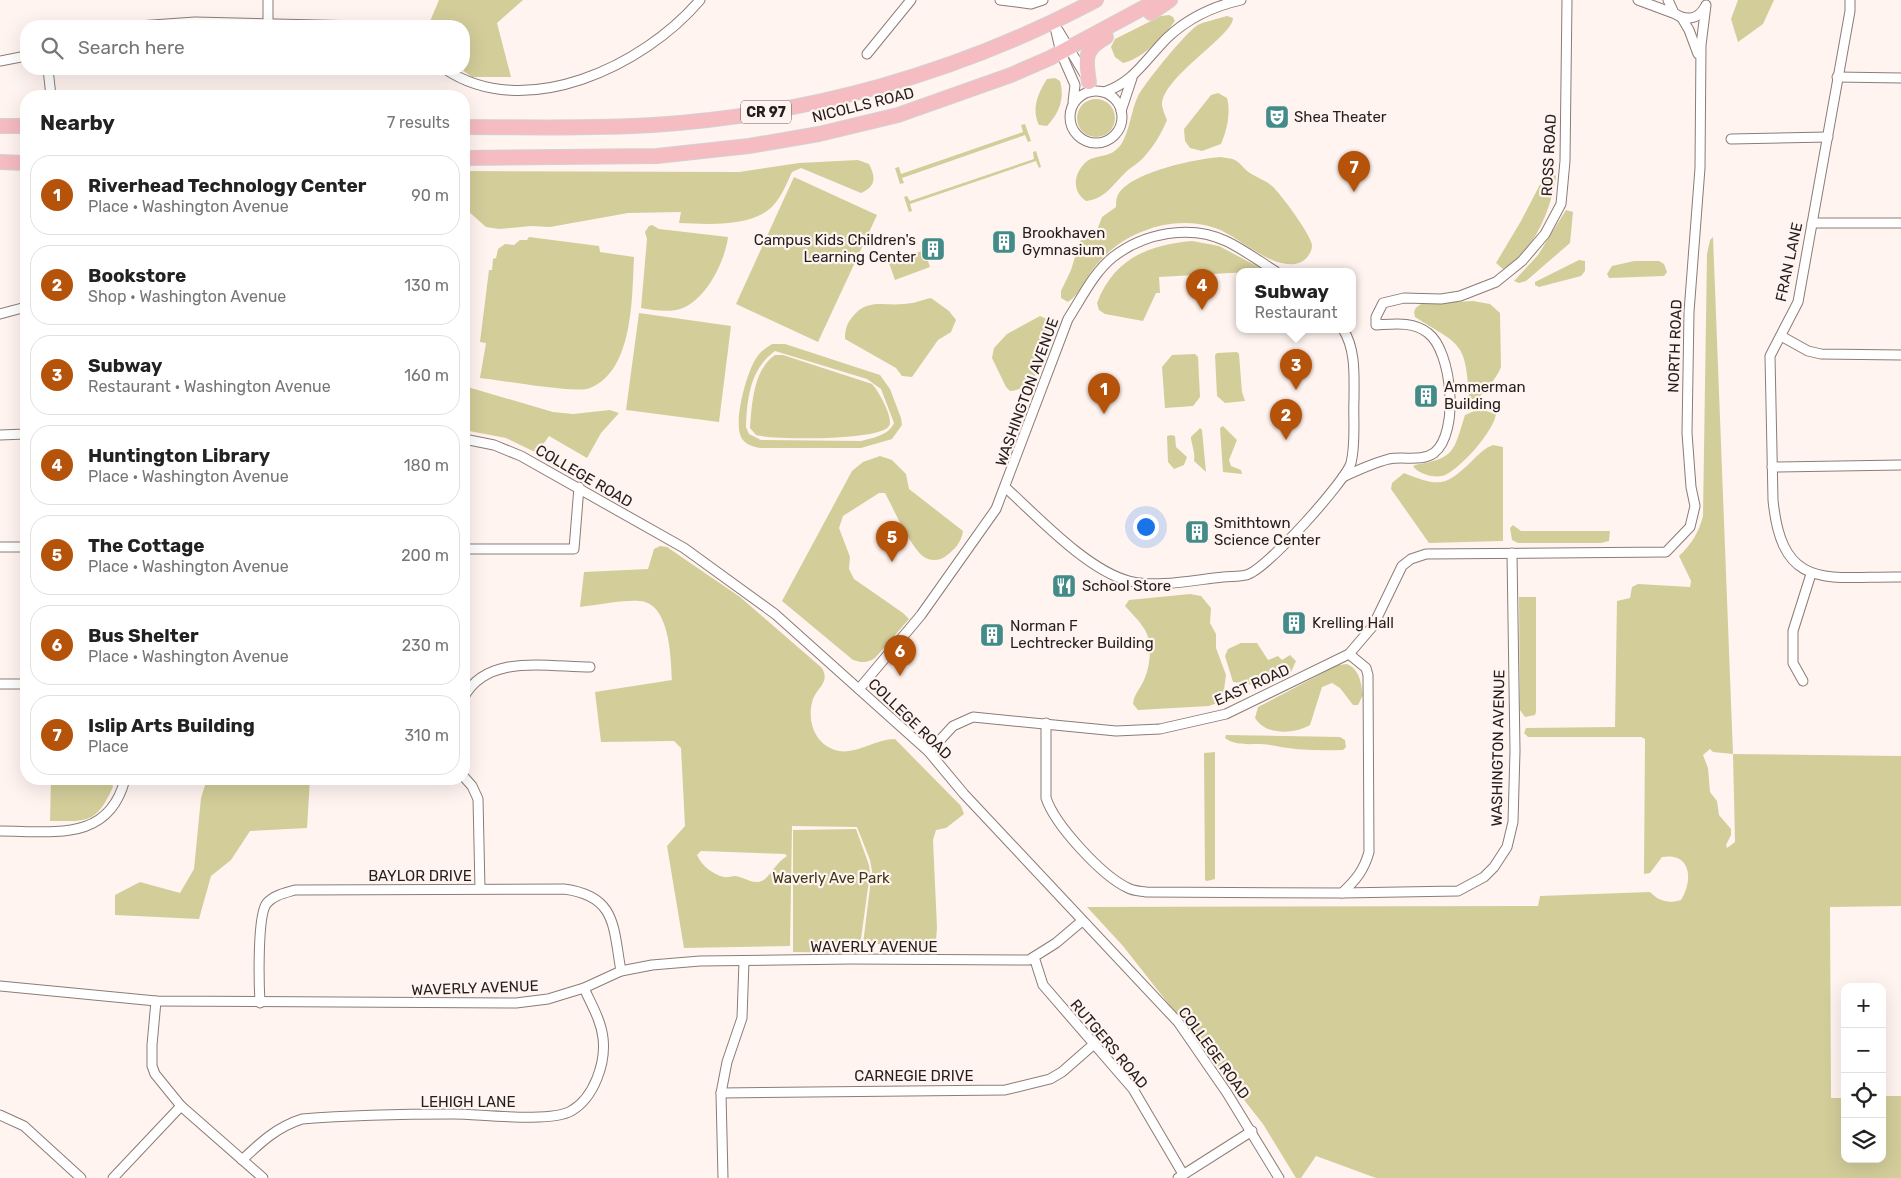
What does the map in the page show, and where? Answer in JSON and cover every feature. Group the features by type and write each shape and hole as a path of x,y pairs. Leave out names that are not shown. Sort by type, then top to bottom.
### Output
{"highway":[{"name":"NICOLLS ROAD","path":"470,127 652,125 774,111 903,81 1006,44 1054,23 1096,0"},
{"name":"NICOLLS ROAD","path":"470,158 633,157 689,154 765,144 818,134 898,115 985,85 1066,50 1158,0"},
{"path":"1089,82 1086,62 1092,46 1170,0"},
{"path":"0,120 20,120"},
{"path":"0,126 20,126"},
{"path":"0,156 20,156"},
{"path":"0,162 20,162"}],"street":[{"path":"268,0 268,20"},
{"path":"458,75 480,85 525,92 560,86 624,60 659,38 700,0"},
{"path":"867,54 911,0"},
{"path":"1000,0 1031,4 1043,0"},
{"path":"1072,104 1082,95 1102,92 1132,78 1181,26 1221,6 1241,0"},
{"name":"ROSS ROAD","path":"1376,325 1378,310 1388,300 1460,296 1496,282 1522,262 1544,234 1561,204 1565,161 1566,0"},
{"path":"1638,0 1678,16 1692,18 1698,16 1706,3"},
{"name":"NORTH ROAD","path":"1668,0 1693,38 1701,64"},
{"name":"FRAN LANE","path":"1850,0 1850,11 1798,302 1770,356 1773,500 1778,533 1790,558 1811,574 1838,578 1901,577"},
{"name":"NORTH ROAD","path":"1512,553 1666,552 1690,527 1695,506 1691,487 1687,406 1689,312 1700,168 1702,32 1706,3"},
{"path":"1054,23 1066,50 1075,85 1076,92 1069,119 1075,134 1088,142 1096,144 1104,142 1117,133 1120,126 1121,111 1132,78"},
{"path":"1066,50 1089,82 1114,98 1121,111"},
{"path":"0,61 20,57"},
{"path":"48,75 50,90"},
{"path":"1837,77 1901,78"},
{"path":"1731,139 1828,137"},
{"path":"1812,223 1901,223"},
{"name":"WASHINGTON AVENUE","path":"859,689 921,615 986,525 1006,488 1068,319 1086,291 1112,258 1149,237 1187,232 1206,234 1225,241 1270,268"},
{"path":"0,314 20,308"},
{"name":"WASHINGTON AVENUE","path":"1343,477 1363,467 1391,459 1421,458 1433,454 1441,446 1447,432 1450,407 1447,380 1443,355 1436,341 1428,332 1410,325 1376,325"},
{"name":"WASHINGTON AVENUE","path":"1006,488 1061,538 1102,570 1127,580 1150,584 1245,575 1256,570 1267,563 1343,477 1351,462 1354,385 1353,357 1349,339 1345,333"},
{"path":"1782,336 1808,351 1821,354 1901,354"},
{"path":"0,435 20,434"},
{"name":"COLLEGE ROAD","path":"470,440 494,445 521,456 579,487 684,548 775,614 929,752 964,794 1178,1022 1252,1131 1279,1178"},
{"path":"1772,467 1901,465"},
{"path":"470,549 574,550 579,487"},
{"path":"0,547 20,547"},
{"name":"WASHINGTON AVENUE","path":"1046,723 1046,798 1049,809 1063,830 1106,872 1128,888 1146,892 1342,893 1458,891 1484,877 1494,867 1507,847 1513,822 1515,751 1512,553"},
{"name":"EAST ROAD","path":"929,752 953,726 972,717 1116,731 1160,729 1226,714 1349,654 1373,626 1396,576 1402,566 1412,559 1426,554 1512,553"},
{"path":"1803,681 1793,663 1793,631 1811,574"},
{"path":"1342,893 1356,880 1364,869 1369,852 1368,675 1366,668 1349,654"},
{"path":"470,688 483,675 509,666 590,667"},
{"path":"0,684 20,684"},
{"path":"470,784 478,799 480,889"},
{"path":"0,831 78,830 91,825 112,809 122,785"},
{"name":"BAYLOR DRIVE","path":"260,1002 261,916 267,902 276,896 295,890 564,889 580,891 595,897 608,909 621,970"},
{"name":"WAVERLY AVENUE","path":"0,986 156,1001 516,1003 548,999 584,988 621,970 662,964 744,961 1028,960 1056,944 1082,921"},
{"name":"RUTGERS ROAD","path":"1034,957 1043,985 1133,1089 1180,1176"},
{"path":"723,1178 721,1093 727,1062 742,1018 744,961"},
{"name":"LEHIGH LANE","path":"242,1160 269,1134 285,1124 302,1118 454,1114 546,1116 570,1112 585,1101 595,1083 601,1063 603,1038 597,1015 584,988"},
{"path":"156,1001 152,1066 162,1085 181,1106 263,1178"},
{"name":"CARNEGIE DRIVE","path":"721,1093 1005,1090 1050,1079 1062,1072 1094,1044"},
{"path":"113,1178 181,1106"},
{"path":"0,1115 24,1126 82,1178"},
{"path":"1180,1176 1252,1131"}],"green space":[{"path":"439,0 523,0 497,23 511,77 472,77 469,75 470,20 431,20"},
{"path":"1738,0 1774,0 1763,24 1738,42 1731,19"},
{"path":"1169,15 1175,21 1145,52 1123,63 1115,57 1111,47 1115,39 1161,16"},
{"path":"1227,16 1233,18 1230,26 1184,70 1165,94 1162,105 1167,120 1151,149 1107,192 1098,198 1086,201 1081,197 1076,187 1077,177 1082,167 1090,159 1113,152 1122,143 1138,96 1185,37 1198,25"},
{"path":"1055,78 1060,81 1062,94 1058,111 1047,126 1039,125 1036,113 1038,95 1047,79"},
{"path":"1218,93 1227,98 1229,109 1227,127 1221,144 1202,151 1190,148 1185,141 1184,129 1211,95"},
{"path":"1096,99 1109,105 1115,118 1109,131 1096,137 1083,131 1077,118 1083,105"},
{"path":"1025,124 1031,141 1028,142 1025,135 902,178 904,183 900,184 895,168 899,167 901,174 1023,132 1021,125"},
{"path":"1036,151 1041,167 1039,168 1036,161 910,204 912,211 909,212 904,197 907,196 910,201 1034,159 1033,152"},
{"path":"1220,157 1236,161 1249,172 1272,186 1282,197 1301,224 1312,245 1309,254 1303,261 1293,264 1270,259 1225,232 1206,225 1170,224 1144,231 1123,242 1098,263 1072,299 1068,302 1061,298 1061,291 1071,270 1080,241 1096,233 1102,217 1116,207 1117,196 1125,187 1149,173 1164,168"},
{"path":"858,160 869,164 874,177 870,187 861,193 801,168 792,172 782,193 771,208 758,216 736,222 712,224 679,223 681,212 628,213 550,227 531,226 499,229 486,227 470,213 470,171 739,172 799,163"},
{"path":"1548,169 1556,176 1554,189 1545,216 1524,252 1503,269 1496,263 1521,221"},
{"path":"794,177 877,215 818,342 736,304"},
{"path":"1566,210 1573,212 1570,243 1526,281 1519,283 1514,281 1538,255"},
{"path":"652,225 659,229 728,237 718,270 704,291 696,300 676,310 663,311 641,308 647,239 645,232"},
{"path":"529,237 599,246 600,252 634,257 631,311 623,349 615,366 604,379 590,388 554,388 480,378 486,343 480,342 489,270 492,270 493,259 496,258 498,249 505,244 514,245 520,240 527,240"},
{"path":"1713,237 1733,754 1901,756 1901,906 1830,907 1831,1098 1841,1098 1841,1163 1886,1163 1886,1096 1901,1096 1901,1178 1376,1178 1316,1156 1301,1178 1296,1178 1263,1124 1123,946 1087,907 1538,906 1540,896 1650,892 1664,901 1681,900 1688,877 1684,863 1679,859 1662,857 1650,873 1644,874 1645,739 1641,737 1528,737 1524,733 1526,728 1615,727 1617,601 1630,598 1632,587 1638,584 1690,587 1691,581 1679,556 1694,538 1703,516 1707,254 1710,240","holes":["1710,749 1713,752 1733,754 1735,842 1727,848 1726,845 1731,835 1731,829 1719,815 1717,801 1710,792 1708,768 1703,755"]},
{"path":"1192,241 1219,246 1260,268 1236,268 1236,273 1159,277 1160,293 1156,293 1143,321 1105,314 1099,310 1097,303 1104,288 1123,265 1147,251 1176,243"},
{"path":"924,250 930,267 895,280 889,263"},
{"path":"1579,260 1585,261 1585,271 1581,276 1539,287 1535,285 1535,282"},
{"path":"1634,261 1659,261 1664,264 1667,272 1664,276 1609,278 1607,274 1612,266"},
{"path":"931,298 949,311 956,320 951,332 938,340 912,377 902,376 896,368 845,339 848,323 860,309 866,306 907,304"},
{"path":"1473,301 1490,304 1500,313 1501,367 1479,398 1472,399 1469,397 1465,364 1457,346 1442,333 1415,317 1414,311 1421,304"},
{"path":"639,313 731,326 719,422 626,410"},
{"path":"1040,316 1051,321 1052,326 1040,367 1029,383 1020,389 1010,391 1006,387 992,358 994,348 1007,334"},
{"path":"772,344 785,344 880,375 890,389 902,425 892,439 861,448 760,448 749,444 743,440 740,433 739,423 742,398 753,364 760,353","holes":["775,351 867,379 881,389 894,423 892,427 880,435 861,441 761,440 749,434 746,427 749,395 752,385 760,367"]},
{"path":"1237,352 1239,354 1242,392 1245,401 1225,403 1217,396 1215,355 1217,353"},
{"path":"1195,354 1198,357 1200,397 1193,406 1165,408 1162,367 1172,355"},
{"path":"775,355 783,355 872,384 887,411 890,422 889,426 881,431 847,437 783,438 756,435 750,428 755,388 762,370"},
{"path":"470,388 553,412 573,414 610,410 619,413 601,433 587,458 549,436 537,453 506,438 470,431"},
{"path":"1479,409 1496,414 1489,430 1467,458 1451,471 1441,476 1428,475 1415,469 1413,466 1438,460 1450,452 1458,438 1465,415"},
{"path":"1223,426 1237,440 1229,460 1231,466 1241,470 1242,474 1223,472 1220,428"},
{"path":"1200,428 1202,430 1206,472 1194,461 1191,437"},
{"path":"1167,436 1175,436 1176,447 1187,457 1184,465 1174,469 1168,462"},
{"path":"1493,445 1503,447 1503,541 1429,543 1391,489 1392,483 1404,473 1427,481 1442,482 1456,475 1483,451"},
{"path":"880,456 892,460 906,474 909,489 963,531 959,542 952,551 944,558 932,560 924,557 914,545 885,493 879,493 843,516 839,528 850,557 849,569 854,579 909,619 875,658 862,662 853,660 782,601 852,471 863,462"},
{"path":"1513,525 1521,531 1610,531 1609,541 1601,543 1518,543 1512,540 1510,528"},
{"path":"660,546 667,547 740,597 822,668 825,677 813,699 811,716 814,731 824,744 839,751 846,751 860,749 880,741 895,739 961,806 964,814 946,828 936,830 933,840 937,928 936,940 932,944 863,944 872,871 870,860 857,827 792,826 790,946 684,948 667,846 685,826 681,748 674,741 601,742 595,692 672,680 667,633 657,611 649,604 639,601 580,607 584,572 648,569 654,549","holes":["701,851 785,854 787,856 768,876 758,882 735,876 725,877 715,874 705,866 697,855"]},
{"path":"1190,594 1201,596 1211,608 1210,623 1216,634 1216,648 1226,675 1224,690 1217,703 1209,706 1138,710 1133,704 1146,674 1150,646 1143,627 1125,606 1129,600"},
{"path":"1519,597 1536,597 1536,712 1535,715 1525,717 1520,710"},
{"path":"1241,643 1257,643 1268,660 1278,656 1282,660 1290,655 1296,661 1291,672 1254,685 1233,682 1225,656 1228,649"},
{"path":"1347,664 1355,670 1360,682 1363,695 1358,705 1353,705 1340,688 1332,683 1322,687 1310,725 1296,730 1281,732 1266,728 1255,718 1258,707 1338,665"},
{"path":"1226,735 1340,737 1345,740 1346,747 1343,750 1316,750 1264,744 1241,744 1225,738"},
{"path":"1215,752 1215,879 1207,881 1205,880 1204,753"},
{"path":"51,785 112,785 107,799 96,814 82,820 50,821"},
{"path":"205,785 310,785 307,828 250,831 231,860 211,876 199,919 115,915 115,895 140,882 180,893 194,869 201,798"},
{"name":"Waverly Ave Park","path":"856,829 870,873 859,953 793,952 793,830"}],"place":[{"name":"Shea Theater","path":"1277,117"},
{"name":"Islip Arts Building","path":"1354,192"},
{"name":"Brookhaven Gymnasium","path":"1004,242"},
{"name":"Campus Kids Children's Learning Center","path":"933,249"},
{"name":"Huntington Library","path":"1202,310"},
{"name":"Subway","path":"1296,390"},
{"name":"Ammerman Building","path":"1426,396"},
{"name":"Riverhead Technology Center","path":"1104,414"},
{"name":"Bookstore","path":"1286,440"},
{"name":"Smithtown Science Center","path":"1197,532"},
{"name":"The Cottage","path":"892,562"},
{"name":"School Store","path":"1064,586"},
{"name":"Krelling Hall","path":"1294,623"},
{"name":"Norman F Lechtrecker Building","path":"992,635"},
{"name":"Bus Shelter","path":"900,676"}]}
